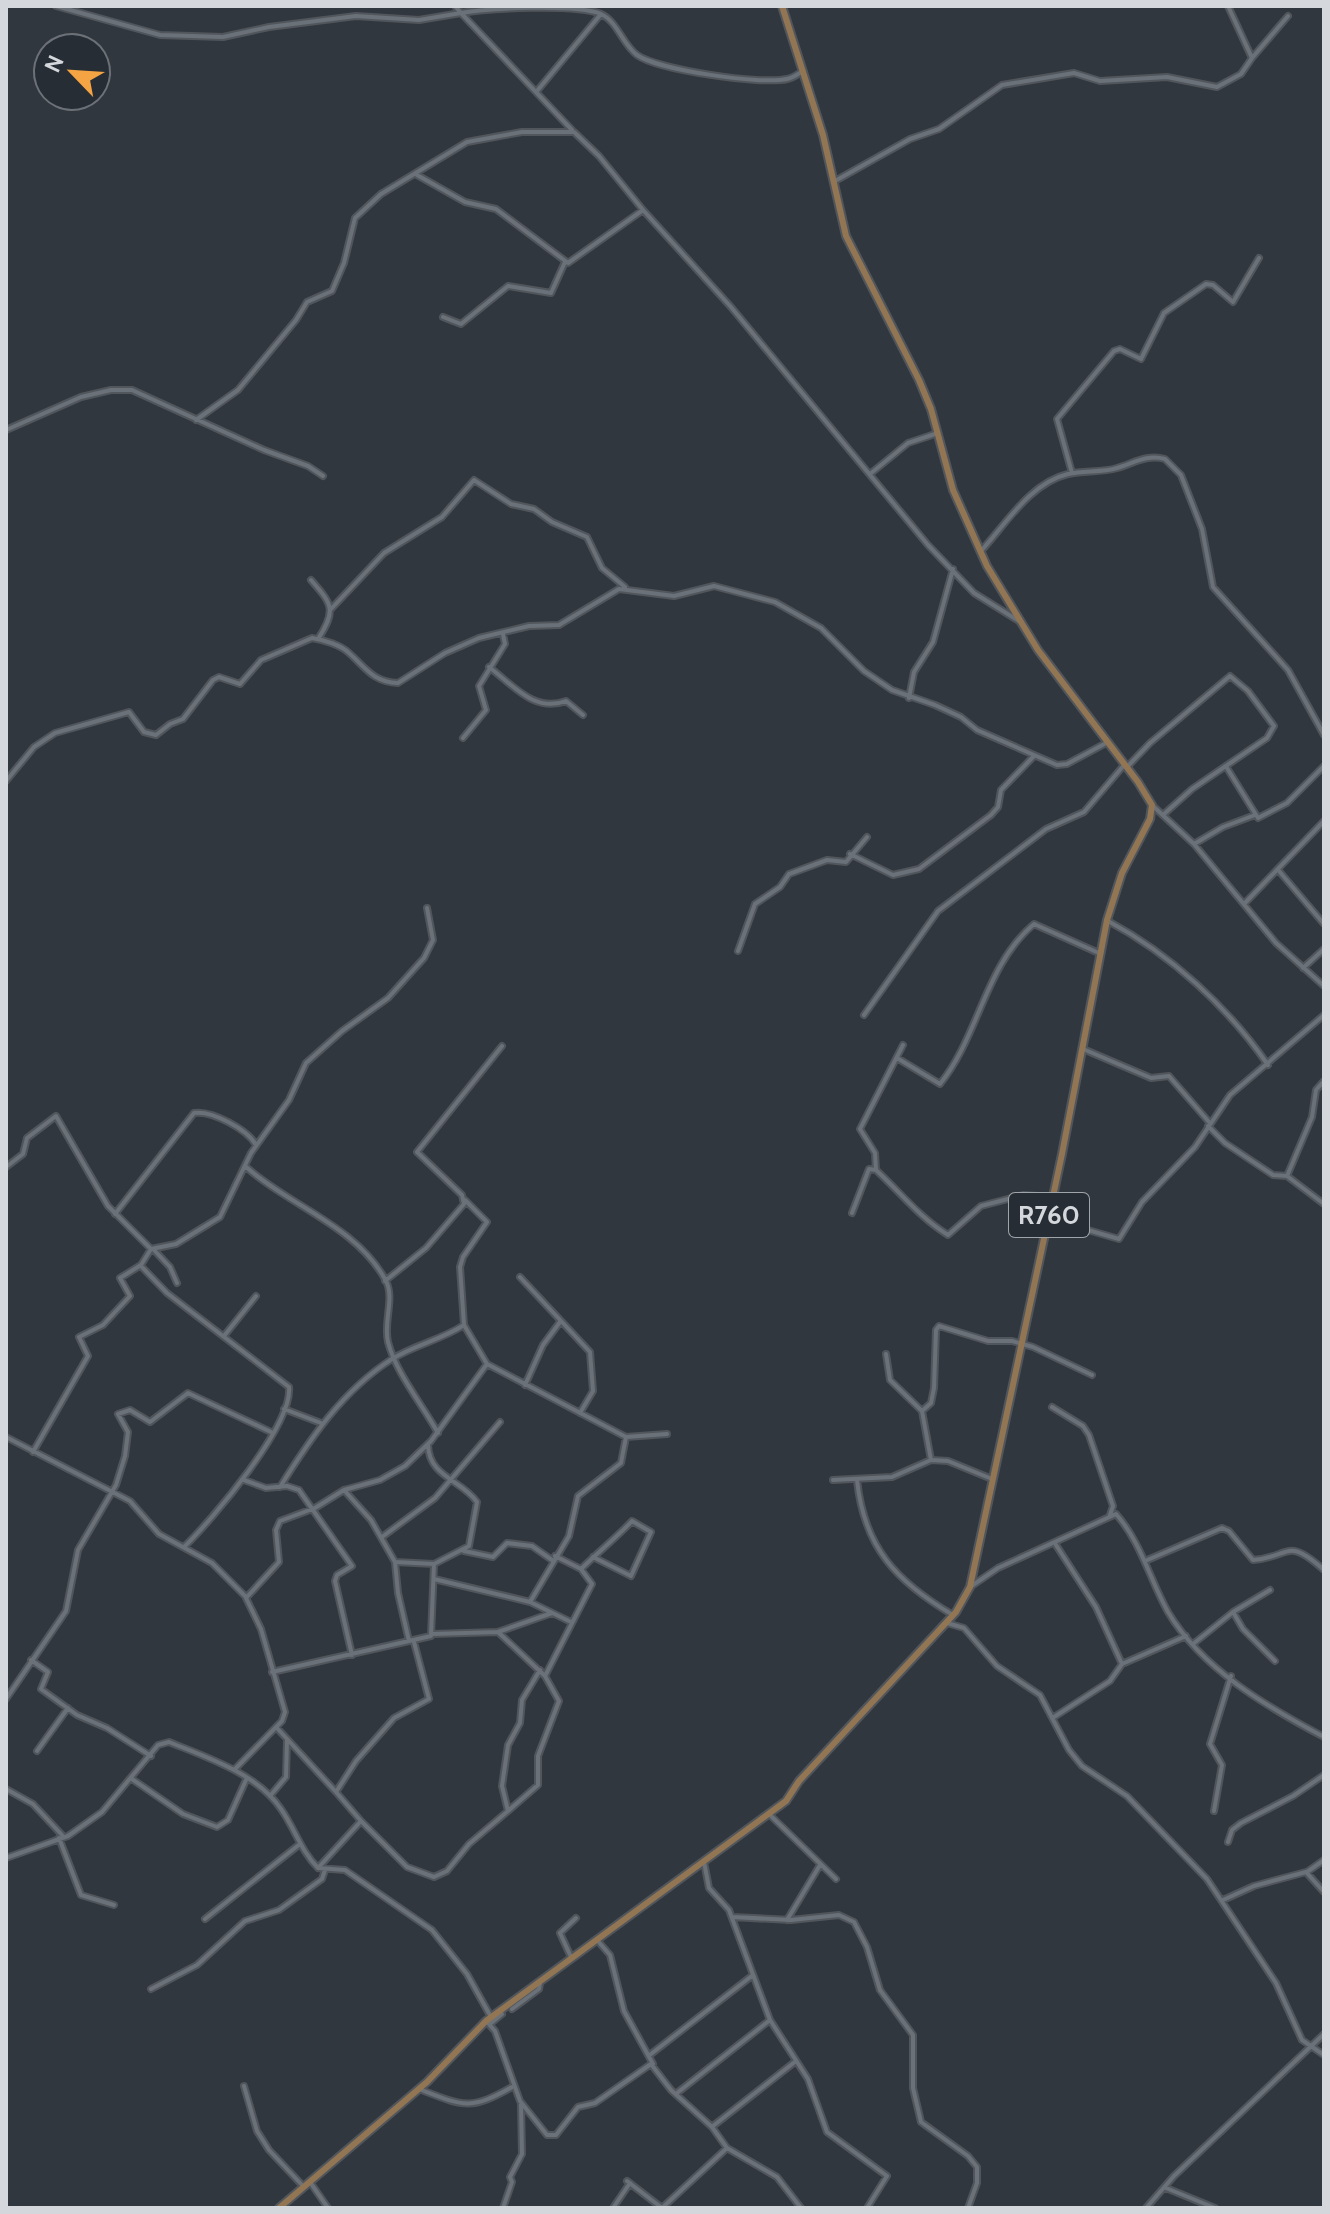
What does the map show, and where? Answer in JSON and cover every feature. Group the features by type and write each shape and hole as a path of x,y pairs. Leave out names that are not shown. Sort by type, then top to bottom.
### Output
{"main road":[{"path":"782,6 835,181 851,247 919,380 938,433 953,490 980,552 1019,621 1152,805"},
{"name":"R760","path":"279,2208 419,2089 489,2021 539,1980 770,1815 953,1615 970,1587 1053,1197 1107,920 1122,873 1150,819 1152,805"}],"street":[{"path":"56,6 160,35 216,37 356,16 407,20 502,9 577,10 601,14 633,52 658,65 757,79 789,79 803,71"},
{"path":"455,6 599,156 974,593 1019,621"},
{"path":"1228,6 1252,58"},
{"path":"537,91 601,14"},
{"path":"835,181 910,139 939,129 1002,85 1074,73 1100,81 1167,77 1217,87 1241,74 1288,16"},
{"path":"196,420 238,390 296,320 307,302 332,291 344,263 355,218 378,196 454,147 479,138 542,130 574,132"},
{"path":"416,174 465,202 496,209 565,262"},
{"path":"565,262 574,260 643,210"},
{"path":"1072,473 1058,415 1114,351 1120,349 1141,359 1164,313 1206,284 1213,285 1233,302 1259,258"},
{"path":"443,317 461,324 508,286 551,293 565,262"},
{"path":"6,430 81,397 116,389 144,393 196,420 308,466 323,476"},
{"path":"870,474 908,443 938,433"},
{"path":"980,552 1041,486 1072,473 1108,470 1153,457 1165,459 1177,469 1205,538 1213,587 1288,670 1324,735"},
{"path":"331,609 384,553 442,517 474,480 511,504 534,509 552,522 587,537 602,568 626,588 674,596 714,586 775,602 821,628 864,671 909,698 935,705 961,717 977,730 1063,766 1108,742"},
{"path":"909,698 914,672 933,642 953,569"},
{"path":"6,781 34,747 55,733 129,712 144,732 156,735 183,719 213,680 219,677 240,684 261,660 318,639 331,609 329,601 311,580"},
{"path":"318,639 349,652 358,666 377,679 398,683 445,653 482,637 529,626 563,624 626,588"},
{"path":"463,738 486,710 479,686 505,644 503,634"},
{"path":"489,667 537,703 553,706 566,701 583,715"},
{"path":"864,1015 938,911 1046,829 1084,812 1126,765 1230,676 1248,691 1274,726 1267,738 1192,789 1164,814"},
{"path":"850,854 893,875 919,869 991,815 998,807 1001,790 1034,756"},
{"path":"1194,844 1223,827 1255,815 1263,817 1287,803 1324,766"},
{"path":"1227,768 1255,815"},
{"path":"1152,805 1194,844 1244,904 1303,968 1324,986"},
{"path":"1244,904 1324,821"},
{"path":"738,951 755,904 780,887 789,874 827,860 846,862 867,837"},
{"path":"1279,871 1324,924"},
{"path":"33,1452 88,1356 79,1337 103,1325 128,1298 129,1293 120,1278 141,1265 152,1250 176,1244 220,1217 256,1145 289,1100 306,1063 342,1031 388,998 424,958 433,940 427,908"},
{"path":"1107,920 1158,949 1246,1036 1268,1065"},
{"path":"897,1058 940,1084 956,1060 1000,968 1034,924 1101,954"},
{"path":"1303,968 1324,949"},
{"path":"1046,1227 1067,1224 1119,1239 1142,1202 1195,1147 1237,1088 1324,1015"},
{"path":"876,1170 875,1153 860,1129 903,1045"},
{"path":"502,1046 417,1152 487,1222 461,1260 464,1325 487,1364 525,1385 626,1437 667,1434"},
{"path":"1083,1049 1151,1078 1169,1076 1225,1143 1273,1175 1287,1176 1324,1204"},
{"path":"1287,1176 1312,1117 1316,1090 1324,1081"},
{"path":"115,1214 194,1113 210,1115 244,1132 256,1145"},
{"path":"6,1167 24,1152 22,1146 27,1138 48,1119 56,1116 115,1214 170,1267 177,1283"},
{"path":"245,1166 352,1241 385,1281 389,1298 385,1327 393,1358 438,1433"},
{"path":"852,1213 869,1169 876,1170 919,1209 925,1219 948,1235 981,1206 1023,1195 1053,1197"},
{"path":"385,1281 426,1248 465,1200"},
{"path":"141,1265 167,1293 286,1383 290,1394 244,1480 184,1547"},
{"path":"520,1277 591,1356 593,1391 580,1413"},
{"path":"224,1336 256,1296"},
{"path":"525,1385 543,1345 561,1321"},
{"path":"280,1487 321,1423 393,1358 444,1338 464,1325"},
{"path":"922,1411 932,1398 938,1327 988,1341 1033,1347 1092,1375"},
{"path":"886,1354 888,1376 903,1396 922,1411 931,1460"},
{"path":"246,1598 279,1562 276,1530 280,1521 315,1508 344,1490 394,1473 428,1445 487,1364"},
{"path":"6,1699 66,1611 78,1550 112,1492 126,1450 127,1429 117,1416 130,1410 150,1422 188,1393 271,1432"},
{"path":"1052,1407 1087,1431 1113,1506 1110,1515"},
{"path":"284,1409 321,1423"},
{"path":"382,1537 426,1507 500,1422"},
{"path":"6,1437 138,1507 163,1537 212,1563 246,1598 261,1629 285,1712 276,1727 235,1769"},
{"path":"530,1602 569,1536 578,1496 621,1463 626,1437"},
{"path":"395,1562 434,1564 471,1544 477,1502 449,1482 431,1460 428,1445"},
{"path":"833,1480 906,1473 931,1460 948,1461 992,1479"},
{"path":"244,1480 266,1488 299,1490 315,1508 351,1563 335,1581 352,1655"},
{"path":"857,1480 864,1519 876,1549 921,1595 953,1615"},
{"path":"336,1792 356,1761 394,1718 429,1702 398,1593 395,1562 382,1537 344,1490"},
{"path":"970,1587 998,1568 1056,1545 1110,1515 1119,1517 1145,1561 1167,1610 1193,1644 1267,1706 1324,1737"},
{"path":"581,1569 593,1557 632,1521 651,1532 631,1576 618,1573 593,1557"},
{"path":"1145,1561 1222,1528 1229,1531 1253,1560 1283,1551 1296,1551 1324,1570"},
{"path":"462,1550 493,1557 507,1543 522,1544 581,1569 592,1584 545,1676"},
{"path":"1056,1545 1096,1607 1122,1664"},
{"path":"432,1634 434,1564"},
{"path":"434,1579 530,1602 571,1622"},
{"path":"1193,1644 1233,1612 1270,1590"},
{"path":"1233,1612 1243,1629 1275,1661"},
{"path":"272,1672 432,1634 498,1632 552,1613"},
{"path":"947,1623 964,1628 997,1666 1040,1695 1069,1750 1089,1773 1127,1796 1145,1812 1223,1900 1242,1936 1276,1983 1302,2040 1324,2055"},
{"path":"276,1727 407,1867 434,1877 447,1871 469,1844 540,1781 538,1756 559,1701 540,1670 498,1632"},
{"path":"1054,1717 1110,1681 1122,1664 1187,1636"},
{"path":"31,1660 48,1672 41,1689 151,1756"},
{"path":"508,1811 502,1786 508,1745 520,1723 522,1700 540,1670"},
{"path":"1214,1811 1222,1765 1210,1744 1231,1676"},
{"path":"37,1751 68,1708"},
{"path":"269,1797 286,1777 286,1737"},
{"path":"6,1858 74,1832 102,1812 165,1741 235,1769 280,1806 300,1844 318,1868 345,1870 440,1937 467,1974 489,2021 512,2087 545,2133 553,2136 578,2107 595,2103 645,2066 653,2065"},
{"path":"1228,1842 1230,1833 1241,1823 1324,1775"},
{"path":"132,1779 183,1814 217,1827 228,1820 246,1780"},
{"path":"6,1789 33,1804 61,1837 81,1895 114,1905"},
{"path":"770,1815 836,1879"},
{"path":"318,1868 361,1821"},
{"path":"205,1919 300,1844"},
{"path":"1223,1900 1254,1886 1307,1872 1324,1860"},
{"path":"704,1862 709,1888 726,1905 732,1917 770,2020 808,2079 827,2132 887,2176 867,2208"},
{"path":"787,1920 820,1865"},
{"path":"151,1989 197,1965 248,1919 279,1910 322,1879 325,1870"},
{"path":"1307,1872 1324,1892"},
{"path":"732,1917 787,1920 839,1915 854,1922 867,1947 880,1990 913,2035 913,2088 921,2122 968,2156 977,2167 977,2183 968,2208"},
{"path":"571,1957 560,1933 576,1918"},
{"path":"591,1942 599,1941 610,1955 624,2011 653,2065 712,2127 727,2148 781,2180 801,2208"},
{"path":"650,2055 753,1975"},
{"path":"512,2009 539,1989 539,1980"},
{"path":"489,2021 502,2014"},
{"path":"677,2093 770,2020"},
{"path":"1146,2208 1324,2034"},
{"path":"712,2127 796,2061"},
{"path":"244,2086 257,2131 269,2150 328,2208"},
{"path":"419,2089 465,2106 479,2105 512,2087"},
{"path":"503,2208 512,2182 510,2177 522,2154 521,2103"},
{"path":"613,2208 629,2182 662,2208 727,2148"},
{"path":"1166,2188 1215,2208"}]}
